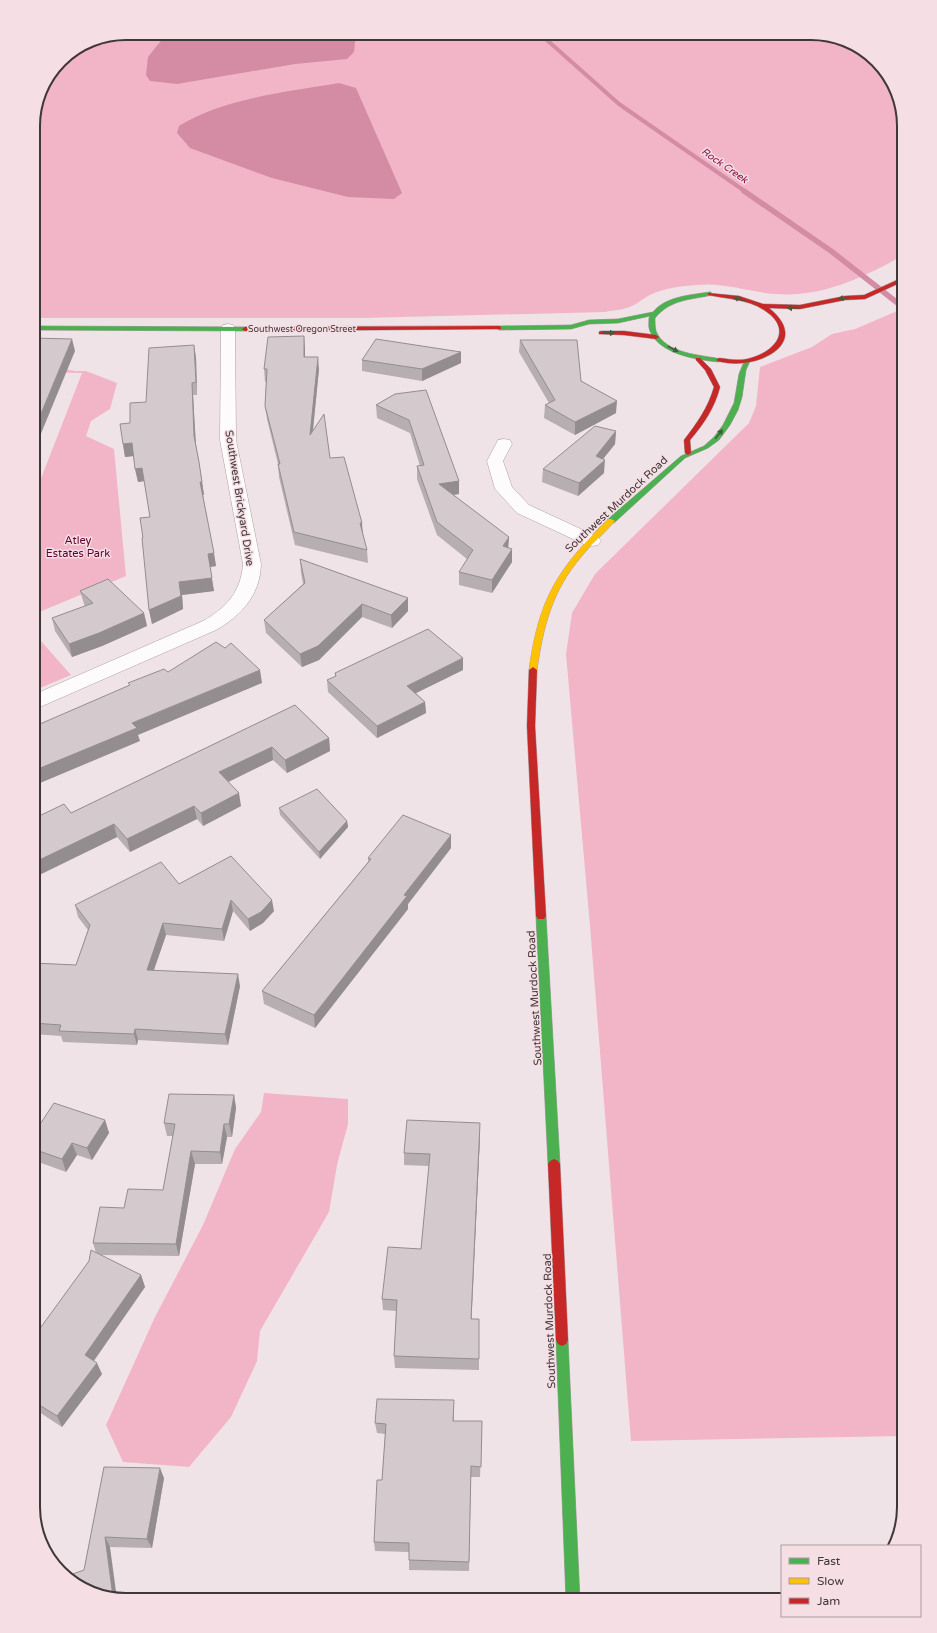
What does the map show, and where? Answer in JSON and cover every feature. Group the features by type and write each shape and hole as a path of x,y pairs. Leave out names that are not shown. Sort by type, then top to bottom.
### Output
{"main road":[{"name":"Southwest Oregon Street","path":"571,327 589,322 618,321 653,314 660,307 676,299 688,296 710,294 729,296 762,306 800,308 846,298 865,297 897,282"},
{"name":"Southwest Oregon Street","path":"855,307 862,305 865,297"},
{"name":"Southwest Oregon Street","path":"40,328 571,327 591,332 624,333 656,337 672,349 698,359 711,361 747,361 772,350 780,344 787,329 778,318 762,306"},
{"path":"653,314 651,321 652,329 656,337"},
{"path":"688,453 687,440 700,427 709,412 717,387 708,369 698,359"},
{"name":"Southwest Murdock Road","path":"573,1593 553,1125 530,700 532,664 537,636 548,602 554,589 570,564 592,541 688,453 708,448 725,427 738,402 740,388 739,378 747,361"}],"street":[{"name":"Southwest Brickyard Drive","path":"40,700 222,618 234,609 248,588 252,576 252,564 228,440 228,328"},
{"path":"504,444 494,461 504,489 523,510 592,541"}],"green space":[{"path":"120,40 817,40 839,45 859,54 876,69 888,88 894,104 897,126 897,259 874,271 842,284 809,293 775,294 727,286 707,284 691,285 661,291 650,295 629,307 605,312 363,318 40,318 40,120 43,104 54,78 69,61 78,54 104,43"},
{"path":"897,311 897,1436 631,1441 590,926 566,654 572,613 595,574 749,423 756,406 760,367 812,347 832,334 855,329"},
{"name":"Atley Estates Park","path":"42,365 75,371 86,371 117,383 110,409 91,421 86,436 114,449 126,576 40,612 40,481 82,373 40,372 40,367"},
{"path":"40,640 71,675 40,688"},
{"path":"264,1093 348,1099 348,1124 337,1165 329,1212 260,1331 257,1361 231,1417 189,1467 123,1462 106,1425 155,1317 203,1225 235,1149 261,1112"}],"shaded area":[{"path":"161,40 355,40 354,52 347,59 295,64 177,84 150,81 146,75 148,57"},
{"path":"339,83 356,88 402,193 394,199 348,197 272,178 190,148 177,133 179,126 197,116 236,102 277,93"}],"building":[{"path":"304,336 304,357 318,357 310,435 324,414 330,458 344,457 362,523 360,523 367,550 294,532 278,464 280,464 265,406 267,369 264,369 268,337"},
{"path":"40,338 72,339 40,416"},
{"path":"376,339 461,352 422,369 362,360"},
{"path":"520,340 577,340 581,381 617,401 575,422 545,405 555,400"},
{"path":"194,345 196,382 192,383 194,436 202,482 200,482 214,553 208,554 212,578 179,582 181,596 149,610 140,518 150,517 142,468 135,469 132,443 123,444 120,424 130,423 130,403 146,402 149,348"},
{"path":"426,390 459,481 439,484 509,537 503,546 512,549 492,580 459,572 473,550 437,522 417,466 424,465 409,420 376,405 395,394"},
{"path":"595,426 616,431 596,456 605,460 579,483 543,469"},
{"path":"300,559 408,598 391,615 362,604 318,646 300,654 264,620 305,583"},
{"path":"108,579 144,613 99,633 69,644 52,618 93,603 80,591"},
{"path":"428,629 463,658 407,686 425,702 377,726 327,680 336,676 335,673"},
{"path":"216,642 225,648 231,643 260,670 132,723 137,728 40,768 40,724 130,685 128,683 164,669 168,672"},
{"path":"295,705 329,738 285,760 272,747 219,772 239,793 201,813 194,806 127,839 114,824 40,860 40,816 64,804 71,813"},
{"path":"317,789 347,821 319,852 279,808"},
{"path":"403,815 451,835 404,895 407,896 314,1015 262,991 371,859 368,858"},
{"path":"231,856 272,900 261,912 248,919 231,900 222,929 163,923 147,970 238,974 225,1034 135,1029 134,1034 59,1031 61,1025 40,1024 40,963 76,965 90,925 75,905 161,862 179,884"},
{"path":"169,1094 234,1095 229,1124 224,1124 220,1152 191,1151 176,1244 93,1243 100,1207 124,1208 128,1189 163,1190 175,1124 164,1123"},
{"path":"54,1103 105,1120 87,1148 72,1143 62,1159 40,1151 40,1124"},
{"path":"407,1120 480,1123 471,1319 479,1319 479,1359 394,1356 397,1300 382,1299 388,1247 421,1249 430,1154 404,1153"},
{"path":"91,1250 141,1275 85,1355 97,1363 57,1416 40,1405 40,1328 89,1261"},
{"path":"377,1399 454,1400 453,1421 482,1421 481,1467 471,1466 469,1562 409,1560 409,1543 374,1542 377,1480 382,1480 386,1424 375,1423"},
{"path":"104,1467 160,1468 147,1539 105,1537 112,1592 88,1584 72,1574 84,1570"}],"waterway":[{"name":"Rock Creek","path":"547,40 619,104 746,192"},
{"name":"Rock Creek","path":"744,191 831,251 897,303"}],"traffic: fast":[{"path":"710,294 679,299 660,308 652,318 652,328 658,338 665,345 673,349 691,356 719,360"},
{"path":"499,328 571,327 589,322 618,321 653,314"},
{"path":"40,328 245,329"},
{"path":"611,521 683,457 701,450 717,438 727,425 735,410 740,392 744,365 747,361"},
{"path":"541,916 554,1164"},
{"path":"562,1340 573,1593"}],"traffic: slow":[{"path":"533,670 541,624 556,587 578,555 611,521"}],"traffic: jam":[{"path":"762,306 800,307 845,298 865,297 897,282"},
{"path":"710,294 754,302 767,309 777,317 782,325 783,333 781,341 767,354 744,362 719,360"},
{"path":"245,329 499,328"},
{"path":"601,333 624,333 656,337"},
{"path":"688,453 687,440 705,415 712,402 717,387 708,369 698,359"},
{"path":"533,670 531,726 541,916"},
{"path":"554,1164 562,1340"}]}
